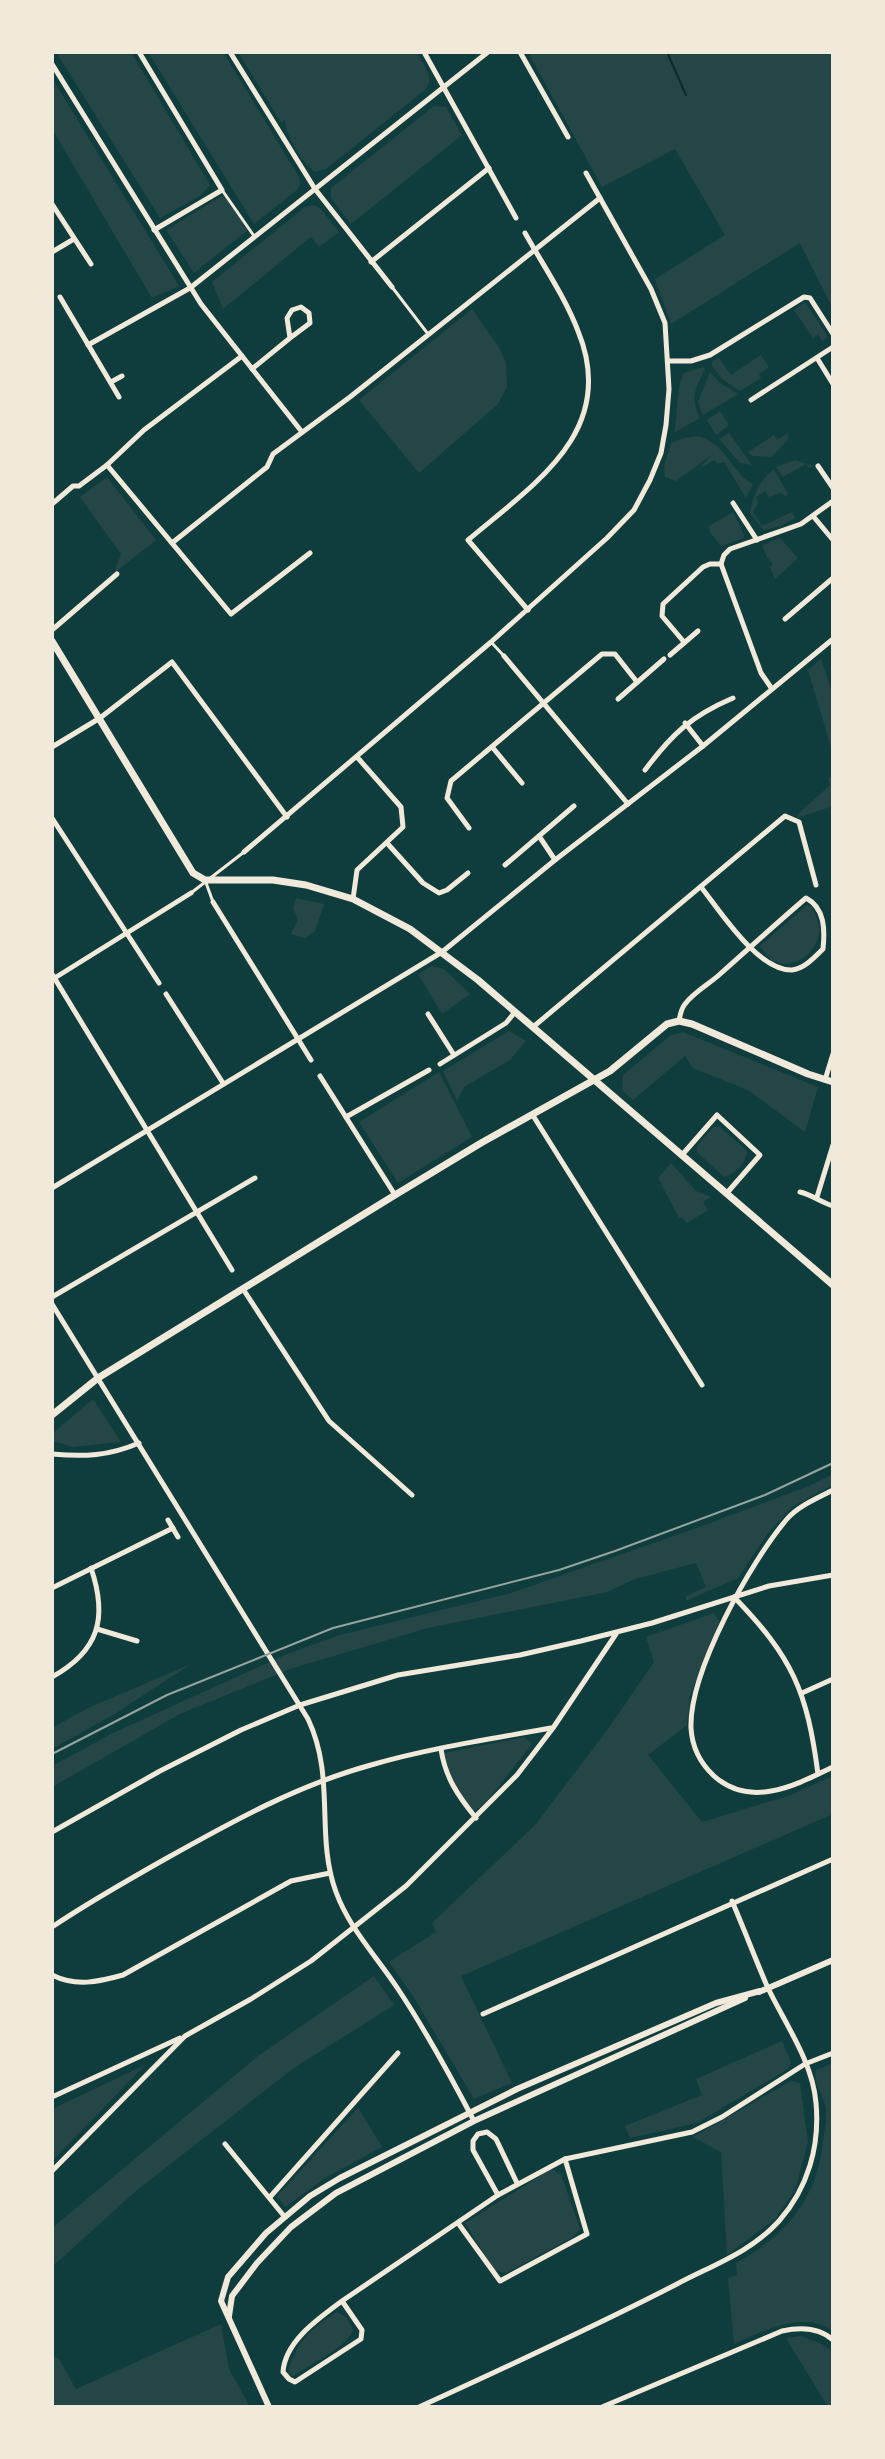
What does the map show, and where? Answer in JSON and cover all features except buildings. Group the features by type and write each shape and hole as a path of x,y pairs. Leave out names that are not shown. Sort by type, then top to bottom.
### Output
{"main road":[{"path":"52,641 193,873 205,880 273,880 306,885 353,899 410,929 533,1027 833,1285"},
{"path":"52,1415 98,1378 395,1195 595,1080 664,1026 679,1021 705,1029 829,1081"}],"street":[{"path":"139,52 222,190 254,236"},
{"path":"230,52 315,189 428,334"},
{"path":"424,52 516,218"},
{"path":"88,345 190,288 488,52"},
{"path":"520,52 568,137"},
{"path":"52,64 190,288 302,432"},
{"path":"371,262 489,168"},
{"path":"232,1270 53,977 191,893 244,852 528,610 634,510 661,453 666,425 668,361 665,323 651,289 586,173"},
{"path":"154,230 222,190"},
{"path":"172,543 267,467 273,454 600,198"},
{"path":"52,204 91,264"},
{"path":"525,233 580,334 587,361 586,411 578,432 560,458 535,483 468,540 528,610"},
{"path":"52,252 74,239"},
{"path":"60,297 78,320 88,345 119,397"},
{"path":"668,361 691,361 710,355 804,297 810,298 833,334"},
{"path":"252,369 310,323 309,313 301,307 295,307 287,318 290,338"},
{"path":"751,400 833,347"},
{"path":"52,504 73,486 79,486 107,465 144,430 242,356"},
{"path":"817,358 833,384"},
{"path":"111,382 122,376"},
{"path":"107,465 231,614 310,553"},
{"path":"818,466 833,488"},
{"path":"772,689 761,673 721,564 730,549 801,524 833,501"},
{"path":"733,503 757,540"},
{"path":"813,516 833,540"},
{"path":"684,642 662,616 663,604 703,567 721,564"},
{"path":"52,630 117,574"},
{"path":"785,619 833,578"},
{"path":"618,699 698,631"},
{"path":"52,1188 442,952 833,639"},
{"path":"491,642 628,804"},
{"path":"469,828 447,798 451,781 602,654 615,654 637,682"},
{"path":"52,747 100,718 172,662 287,817"},
{"path":"645,770 685,723 733,698"},
{"path":"685,723 703,746"},
{"path":"493,748 522,783"},
{"path":"353,899 357,870 403,827 401,807 357,757"},
{"path":"505,865 574,806"},
{"path":"533,1027 785,816 799,822 816,885"},
{"path":"52,818 159,983"},
{"path":"539,836 555,860"},
{"path":"387,843 423,883 439,893 468,873"},
{"path":"205,880 213,902 311,1060"},
{"path":"679,1021 685,1003 750,948 806,898 815,902 825,928 823,949 808,963 793,970 772,965 750,948 701,887"},
{"path":"166,994 223,1083"},
{"path":"346,1117 506,1023 515,1012"},
{"path":"428,1014 454,1055"},
{"path":"829,1081 833,1054"},
{"path":"320,1076 395,1195"},
{"path":"532,1114 702,1385"},
{"path":"681,1156 717,1115 760,1155 726,1194"},
{"path":"817,1197 833,1145"},
{"path":"52,1297 255,1178"},
{"path":"800,1192 833,1206"},
{"path":"243,1289 329,1421 412,1495"},
{"path":"52,1304 317,1737 326,1779 330,1873 337,1895 353,1926 439,2054 474,2121"},
{"path":"52,1454 93,1456 115,1453 139,1443"},
{"path":"833,1490 786,1519 734,1597 695,1696 691,1729 697,1753 704,1765 720,1781 744,1791 769,1793 783,1790 833,1767"},
{"path":"168,1520 178,1537"},
{"path":"52,1588 173,1528"},
{"path":"52,1677 80,1658 97,1629 100,1602 91,1568"},
{"path":"52,1832 160,1771 241,1730 300,1705 398,1675 520,1655 616,1633 777,1584 833,1575"},
{"path":"734,1597 767,1632 802,1693 811,1726 818,1774"},
{"path":"97,1629 137,1641"},
{"path":"52,2097 185,2036 279,1983 406,1886 517,1775 553,1728 616,1633"},
{"path":"802,1693 833,1679"},
{"path":"52,1927 82,1906 228,1823 326,1779 373,1764 553,1728"},
{"path":"441,1749 444,1768 457,1796 476,1818"},
{"path":"483,2014 732,1901 833,1859"},
{"path":"52,1975 64,1981 95,1983 123,1975 291,1881 330,1873"},
{"path":"419,2407 611,2318 751,2247 780,2220 802,2188 812,2161 817,2132 816,2099 805,2064 767,1986 732,1901"},
{"path":"228,2319 232,2296 257,2263 291,2227 336,2193 474,2121 715,2014 767,1986 833,1960"},
{"path":"269,2407 221,2301 228,2277 284,2216 340,2178 469,2111 716,2003 760,1991"},
{"path":"52,2171 185,2036"},
{"path":"270,2197 398,2053"},
{"path":"342,2301 362,2330 361,2339 295,2382 289,2379 283,2372 283,2363 291,2347 315,2322 342,2301 517,2183 565,2159 692,2132 722,2117 805,2064 833,2053"},
{"path":"498,2195 473,2150 473,2141 478,2134 487,2132 496,2139 517,2183"},
{"path":"225,2144 284,2216"},
{"path":"458,2223 500,2281 587,2234 565,2159"},
{"path":"602,2407 792,2328 815,2330 833,2340"}],"shaded area":[{"path":"56,52 131,52 210,185 200,196 160,218"},
{"path":"148,52 223,52 299,177 297,190 254,224"},
{"path":"238,52 416,52 429,80 425,90 326,169 315,172 296,149 285,120 281,122"},
{"path":"528,52 833,52 833,309 800,243 671,324 655,279 725,235 675,149 602,187"},
{"path":"52,78 179,286 152,298 52,129"},
{"path":"434,106 446,107 462,135 351,224 331,198 331,188"},
{"path":"225,194 248,230 194,273 166,230"},
{"path":"314,205 321,209 339,232 319,247 311,237 223,309 212,282 305,207"},
{"path":"805,302 828,337 822,341 818,334 813,338 794,310"},
{"path":"472,309 506,362 507,387 498,404 419,473 359,400"},
{"path":"761,355 769,367 759,374 761,378 740,391 722,379 712,366 712,361 719,358 731,375"},
{"path":"705,369 696,388 695,399 700,418 674,433 681,379 684,373"},
{"path":"710,372 720,383 738,394 703,415 698,402"},
{"path":"720,411 729,425 716,435 707,420"},
{"path":"729,433 752,465 740,463 719,439"},
{"path":"788,433 788,439 772,457 752,456 748,452 774,435 777,440"},
{"path":"699,436 724,453 741,475 753,484 746,498 724,462 718,464 714,460 703,467 713,454 676,481 665,477 664,466 671,443"},
{"path":"795,460 814,466 809,468 806,464 783,477 776,467"},
{"path":"774,469 788,494 769,497 765,491 756,497 758,503 753,512 762,526 792,512 795,518 781,526 764,530 750,513 758,488"},
{"path":"107,477 156,540 114,573 121,554 80,497"},
{"path":"733,512 743,538 721,546 709,526"},
{"path":"780,538 798,558 775,579 770,567 773,564 762,545"},
{"path":"821,659 833,695 833,754 808,670"},
{"path":"833,776 833,806 797,818 830,785 828,778"},
{"path":"296,898 324,904 315,931 305,938 291,934 298,919 293,908"},
{"path":"807,905 812,907 818,923 817,942 798,961 781,964 773,961 760,946"},
{"path":"432,966 444,969 470,994 442,1014 418,974"},
{"path":"509,1031 526,1041 510,1060 464,1087 457,1101 443,1071"},
{"path":"683,1032 818,1087 805,1132 748,1090 693,1068 685,1056 633,1100 622,1090 623,1075 671,1035"},
{"path":"439,1072 472,1137 398,1183 359,1122"},
{"path":"713,1127 720,1127 747,1151 739,1167 724,1177 697,1152 697,1146"},
{"path":"671,1163 696,1191 711,1197 703,1202 708,1210 687,1223 682,1217 679,1218 658,1178"},
{"path":"93,1399 121,1442 73,1447 52,1441 52,1434"},
{"path":"833,1474 833,1485 793,1506 768,1533 738,1578 686,1601 686,1596 706,1587 696,1563 635,1579 607,1592 428,1628 290,1669 180,1714 52,1787 52,1766 113,1733 287,1654 340,1635 511,1593 702,1526"},
{"path":"714,1613 720,1622 690,1696 687,1725 648,1755 702,1822 788,1796 833,1776 833,1814 461,1976 512,2083 474,2099 413,1996 389,1962 436,1932 432,1923 535,1825 654,1662 646,1637"},
{"path":"191,1664 116,1713 52,1749 52,1728 88,1708"},
{"path":"525,1737 532,1744 488,1800 474,1812 455,1785 444,1753"},
{"path":"374,1976 394,2005 294,2068 137,2190 52,2267 52,2228 258,2056"},
{"path":"782,2041 791,2062 788,2069 697,2123 630,2138 625,2126 702,2095 696,2079"},
{"path":"833,2063 833,2331 809,2322 796,2322 734,2344 728,2278 737,2275 736,2263 770,2241 806,2199 819,2163 826,2119 815,2075 816,2070"},
{"path":"145,2065 52,2161 52,2109"},
{"path":"791,2081 800,2083 808,2142 795,2190 775,2219 727,2255 721,2152 693,2137"},
{"path":"358,2108 382,2147 325,2178 285,2207 277,2196"},
{"path":"551,2169 561,2174 580,2229 573,2237 506,2273 494,2270 465,2223"},
{"path":"337,2312 346,2317 353,2330 348,2337 335,2350 293,2376 288,2373 300,2344"},
{"path":"221,2324 229,2369 250,2407 52,2407 52,2355 59,2359 76,2389"},
{"path":"801,2336 833,2352 833,2407 828,2407 786,2338"}],"waterway":[{"path":"667,52 686,95"}],"railway":[{"path":"52,1754 167,1695 333,1628 559,1570 765,1495 833,1463"}]}
